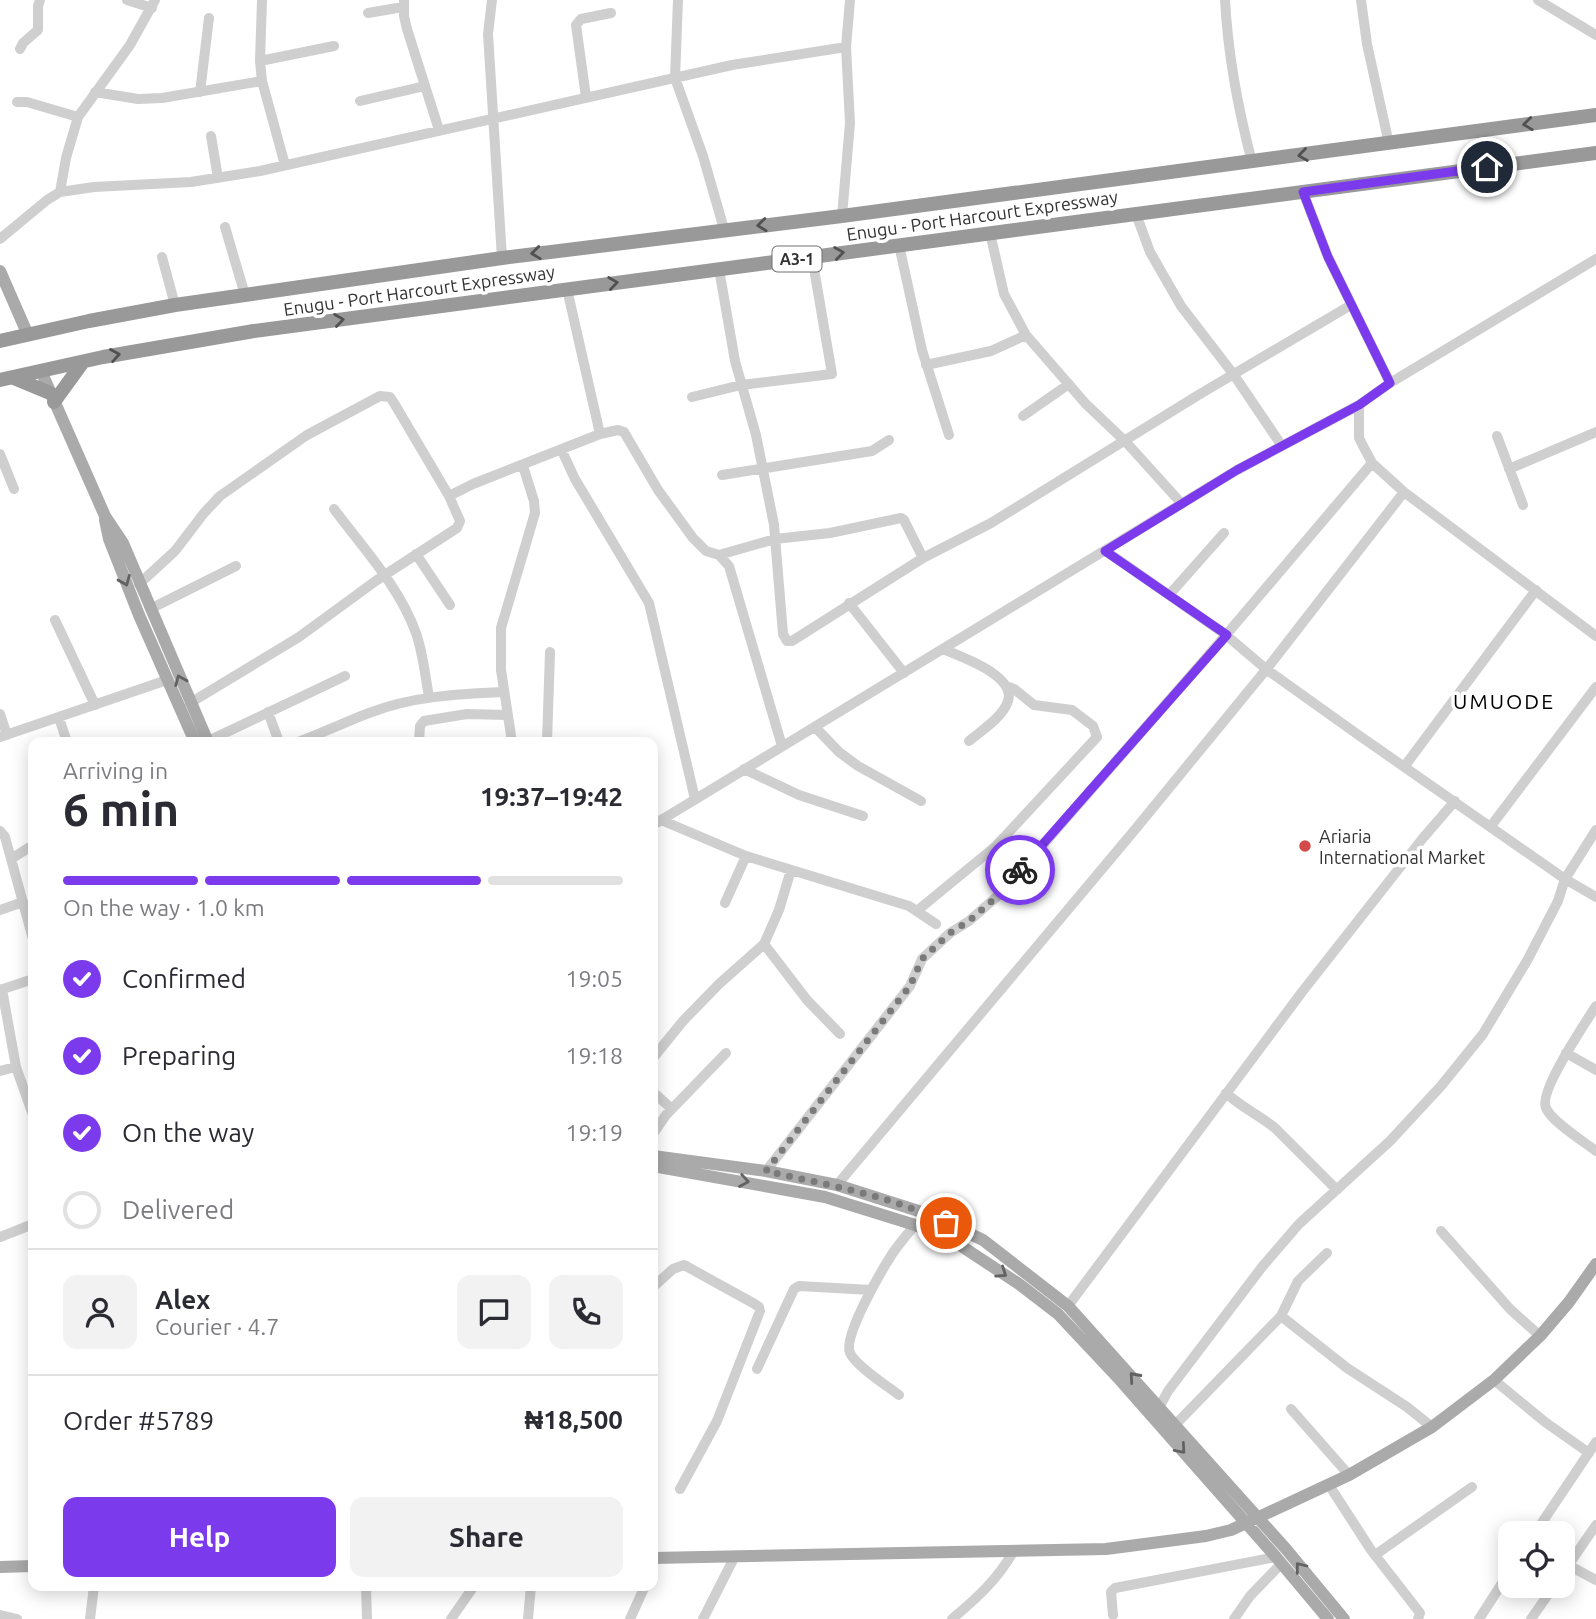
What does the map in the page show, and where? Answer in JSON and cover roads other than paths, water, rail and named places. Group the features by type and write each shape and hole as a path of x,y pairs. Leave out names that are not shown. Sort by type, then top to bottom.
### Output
{"highway":[{"name":"Enugu - Port Harcourt Expressway","path":"0,341 174,305 502,258 842,216 1596,115"},
{"name":"Enugu - Port Harcourt Expressway","path":"6,379 254,331 1596,153"},
{"path":"6,379 52,397 83,362"}],"main road":[{"path":"0,271 28,335"},
{"path":"41,371 105,516 123,543 206,737"},
{"path":"105,516 113,552 193,737"},
{"path":"658,1157 766,1171 837,1185 928,1214 982,1240 1068,1306 1160,1406 1328,1619"},
{"path":"658,1167 825,1197 915,1225 949,1238 969,1250 1058,1314 1344,1619"},
{"path":"658,1561 735,1556 1107,1549 1206,1536 1231,1530 1349,1475 1432,1427 1494,1380 1540,1336 1596,1264"},
{"path":"0,1567 28,1566"}],"street":[{"path":"20,49 38,30 40,0"},
{"path":"60,192 66,158 78,117 130,45 153,4 127,0"},
{"path":"262,0 262,81 285,165"},
{"path":"492,0 488,34 502,258"},
{"path":"678,0 675,78 703,156 724,229"},
{"path":"842,216 850,123 846,47 850,0"},
{"path":"1225,0 1226,30 1239,115 1252,162"},
{"path":"1361,0 1367,44 1389,144"},
{"path":"1538,0 1596,35"},
{"path":"368,13 404,4 407,29 439,130"},
{"path":"586,97 576,25 581,19 611,13"},
{"path":"200,92 209,18"},
{"path":"260,61 334,46"},
{"path":"0,239 60,192 218,178 675,78 778,57 846,47"},
{"path":"94,92 138,99 162,98 262,81"},
{"path":"360,101 425,86"},
{"path":"16,102 27,102 78,117"},
{"path":"211,136 218,178"},
{"path":"1303,192 1328,257 1390,383"},
{"path":"1136,214 1150,252 1181,306 1234,375 1282,446"},
{"path":"225,227 245,295"},
{"path":"990,233 1004,294 1026,335 1182,504"},
{"path":"899,245 926,365 949,435"},
{"path":"162,257 174,305"},
{"path":"692,397 741,385 832,374 812,257"},
{"path":"658,821 1182,504 1359,405 1390,383 1596,259"},
{"path":"719,269 741,385 756,435 762,467 775,539 783,634 787,641 798,639 849,603 923,558 991,523 1351,305"},
{"path":"567,289 600,434"},
{"path":"926,365 990,351 1026,335"},
{"path":"1023,416 1069,384"},
{"path":"139,584 176,551 220,496 307,435 380,396 390,397 394,402 449,496 459,525 299,637 190,703"},
{"path":"1359,405 1359,438 1372,463 1404,492 1596,636"},
{"path":"449,496 600,434 618,430 624,432 658,490 693,538 706,551 719,555 729,566 782,746"},
{"path":"1509,469 1596,432"},
{"path":"1497,436 1523,505"},
{"path":"722,475 872,451 889,440"},
{"path":"562,451 575,479 649,603 695,799"},
{"path":"0,454 14,489"},
{"path":"766,1171 910,986 922,959 1001,893 1227,635 1372,463"},
{"path":"511,737 501,670 501,628 535,507 523,466"},
{"path":"837,1185 1133,832 1266,669 1404,492"},
{"path":"334,509 384,575 408,614 422,656 429,697"},
{"path":"719,555 775,539 830,533 901,518 923,558"},
{"path":"1169,594 1224,533"},
{"path":"1105,551 1227,635 1266,669 1404,767 1565,879 1596,897"},
{"path":"416,554 450,605"},
{"path":"150,609 236,566"},
{"path":"1404,767 1536,590"},
{"path":"849,603 904,673"},
{"path":"55,620 95,705"},
{"path":"943,649 990,671 1000,677 1006,686 1008,702 999,714 969,741"},
{"path":"547,737 550,652"},
{"path":"218,737 345,676"},
{"path":"0,714 3,736 167,680"},
{"path":"918,910 996,846 1097,737 1093,726 1072,710 1034,705 1006,686"},
{"path":"1491,826 1596,687"},
{"path":"311,737 371,712 429,697 504,692"},
{"path":"268,712 277,737"},
{"path":"419,737 420,726 424,721 467,714 508,715"},
{"path":"59,718 65,737"},
{"path":"815,727 839,752 859,766 921,801"},
{"path":"744,769 799,795 863,816"},
{"path":"1068,1306 1382,889 1455,801"},
{"path":"658,822 746,856 918,910 936,924"},
{"path":"1160,1406 1168,1391 1262,1267 1299,1224 1391,1141 1483,1034 1528,959 1558,901 1565,879 1596,830"},
{"path":"0,831 5,837 28,920"},
{"path":"11,859 28,848"},
{"path":"724,903 746,856"},
{"path":"658,1052 719,984 764,944 779,910 791,870"},
{"path":"0,910 23,902"},
{"path":"764,944 807,1000 840,1034"},
{"path":"28,981 1,990 16,1066 28,1101"},
{"path":"1596,1006 1566,1053 1544,1101 1546,1110 1596,1151"},
{"path":"658,1127 726,1053"},
{"path":"1566,1053 1596,1070"},
{"path":"0,1070 16,1066"},
{"path":"1226,1093 1242,1108 1275,1128 1337,1190"},
{"path":"658,1096 672,1109"},
{"path":"899,1395 853,1358 848,1349 849,1339 889,1258 915,1225"},
{"path":"0,1237 28,1226"},
{"path":"1441,1231 1510,1309 1540,1336"},
{"path":"1176,1424 1282,1316 1298,1281 1327,1253"},
{"path":"658,1282 673,1269 684,1265 753,1303 760,1311 716,1421 680,1489"},
{"path":"757,1369 794,1289 799,1286 872,1290"},
{"path":"1282,1316 1347,1367 1432,1427"},
{"path":"1494,1380 1588,1454"},
{"path":"1291,1409 1349,1475"},
{"path":"1543,1521 1596,1442"},
{"path":"1329,1485 1375,1555 1420,1612 1418,1619"},
{"path":"1375,1555 1472,1487"},
{"path":"1575,1557 1592,1537 1596,1525"},
{"path":"952,1619 987,1590 1002,1572 1013,1552"},
{"path":"703,1619 735,1556"},
{"path":"1113,1615 1111,1592 1115,1588 1279,1560"},
{"path":"1234,1619 1279,1560"},
{"path":"1575,1573 1596,1580"},
{"path":"1479,1619 1498,1590"},
{"path":"90,1619 93,1591"},
{"path":"366,1591 367,1619"},
{"path":"451,1619 471,1591"},
{"path":"528,1619 531,1591"},
{"path":"630,1619 643,1591"},
{"path":"1531,1619 1546,1598"},
{"path":"0,1615 17,1619"}],"place":[{"name":"Ariaria International Market","path":"1305,846"}],"district":[{"name":"UMUODE","path":"1504,701"}]}
